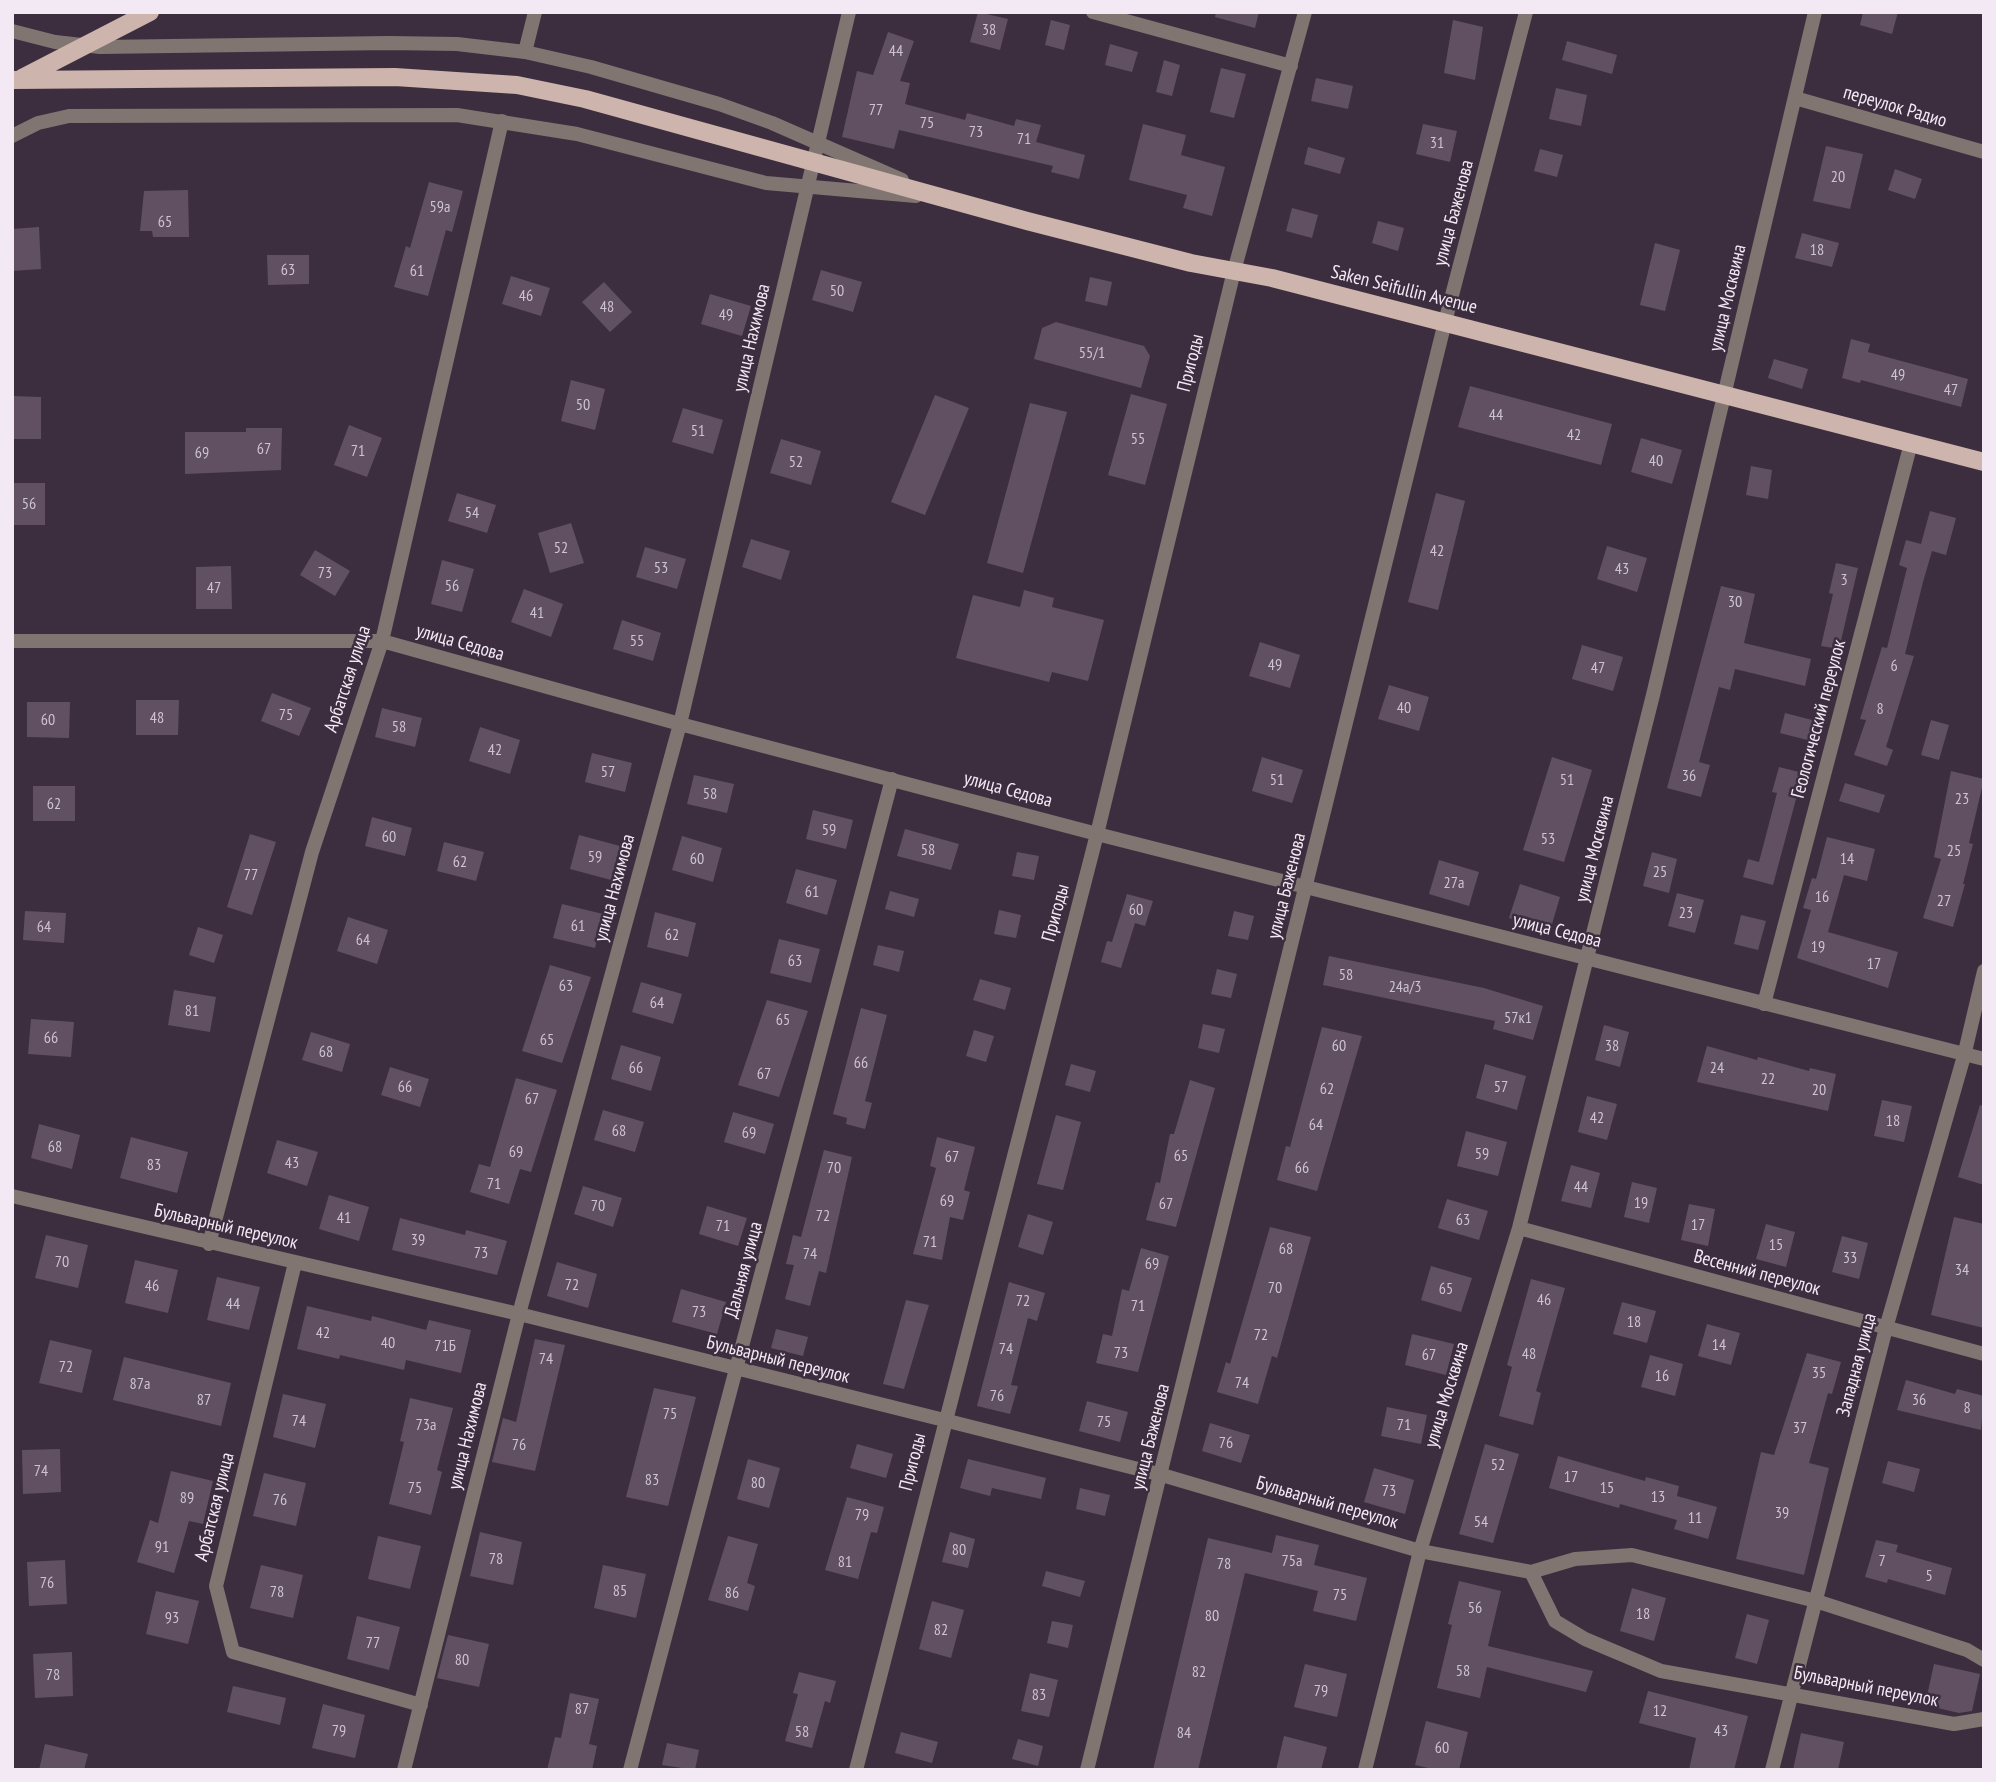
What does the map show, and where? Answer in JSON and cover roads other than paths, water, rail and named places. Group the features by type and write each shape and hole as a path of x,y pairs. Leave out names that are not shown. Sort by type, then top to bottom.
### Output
{"main road":[{"path":"14,80 150,12"},
{"name":"Saken Seifullin Avenue","path":"14,80 395,77 517,85 572,96 1178,260 1272,278 1984,462"}],"street":[{"path":"525,52 535,12"},
{"name":"улица Нахимова","path":"404,1770 519,1314 680,724 849,12"},
{"path":"1093,12 1291,66"},
{"name":"Пригоды","path":"856,1770 1097,834 1234,271 1305,12"},
{"name":"улица Баженова","path":"1087,1770 1446,322 1526,12"},
{"name":"улица Москвина","path":"1365,1770 1420,1551 1519,1227 1588,959 1815,12"},
{"path":"12,31 55,42 100,47 389,43 457,44 525,52 591,66 719,104 942,198"},
{"name":"переулок Радио","path":"1795,98 1984,152"},
{"path":"12,136 38,123 69,116 444,115 502,121 577,134 719,174 807,188 942,198"},
{"name":"Арбатская улица","path":"209,1244 312,852 382,641 502,121"},
{"name":"Геологический переулок","path":"1764,1004 1911,443"},
{"name":"улица Седова","path":"12,641 382,641 680,724 1097,834 1984,1059"},
{"name":"Дальняя улица","path":"630,1770 892,779"},
{"name":"Западная улица","path":"1772,1770 1886,1328 1964,1056 1984,971"},
{"name":"Бульварный переулок","path":"12,1196 519,1314 944,1420 1162,1475 1420,1551 1531,1573 1575,1559 1632,1555 1816,1601 1967,1650 1984,1660"},
{"name":"Весенний переулок","path":"1519,1227 1984,1354"},
{"name":"Арбатская улица","path":"295,1263 216,1586 233,1652 421,1705"},
{"name":"Бульварный переулок","path":"1531,1573 1555,1621 1585,1639 1661,1671 1954,1724 1984,1719"}]}
